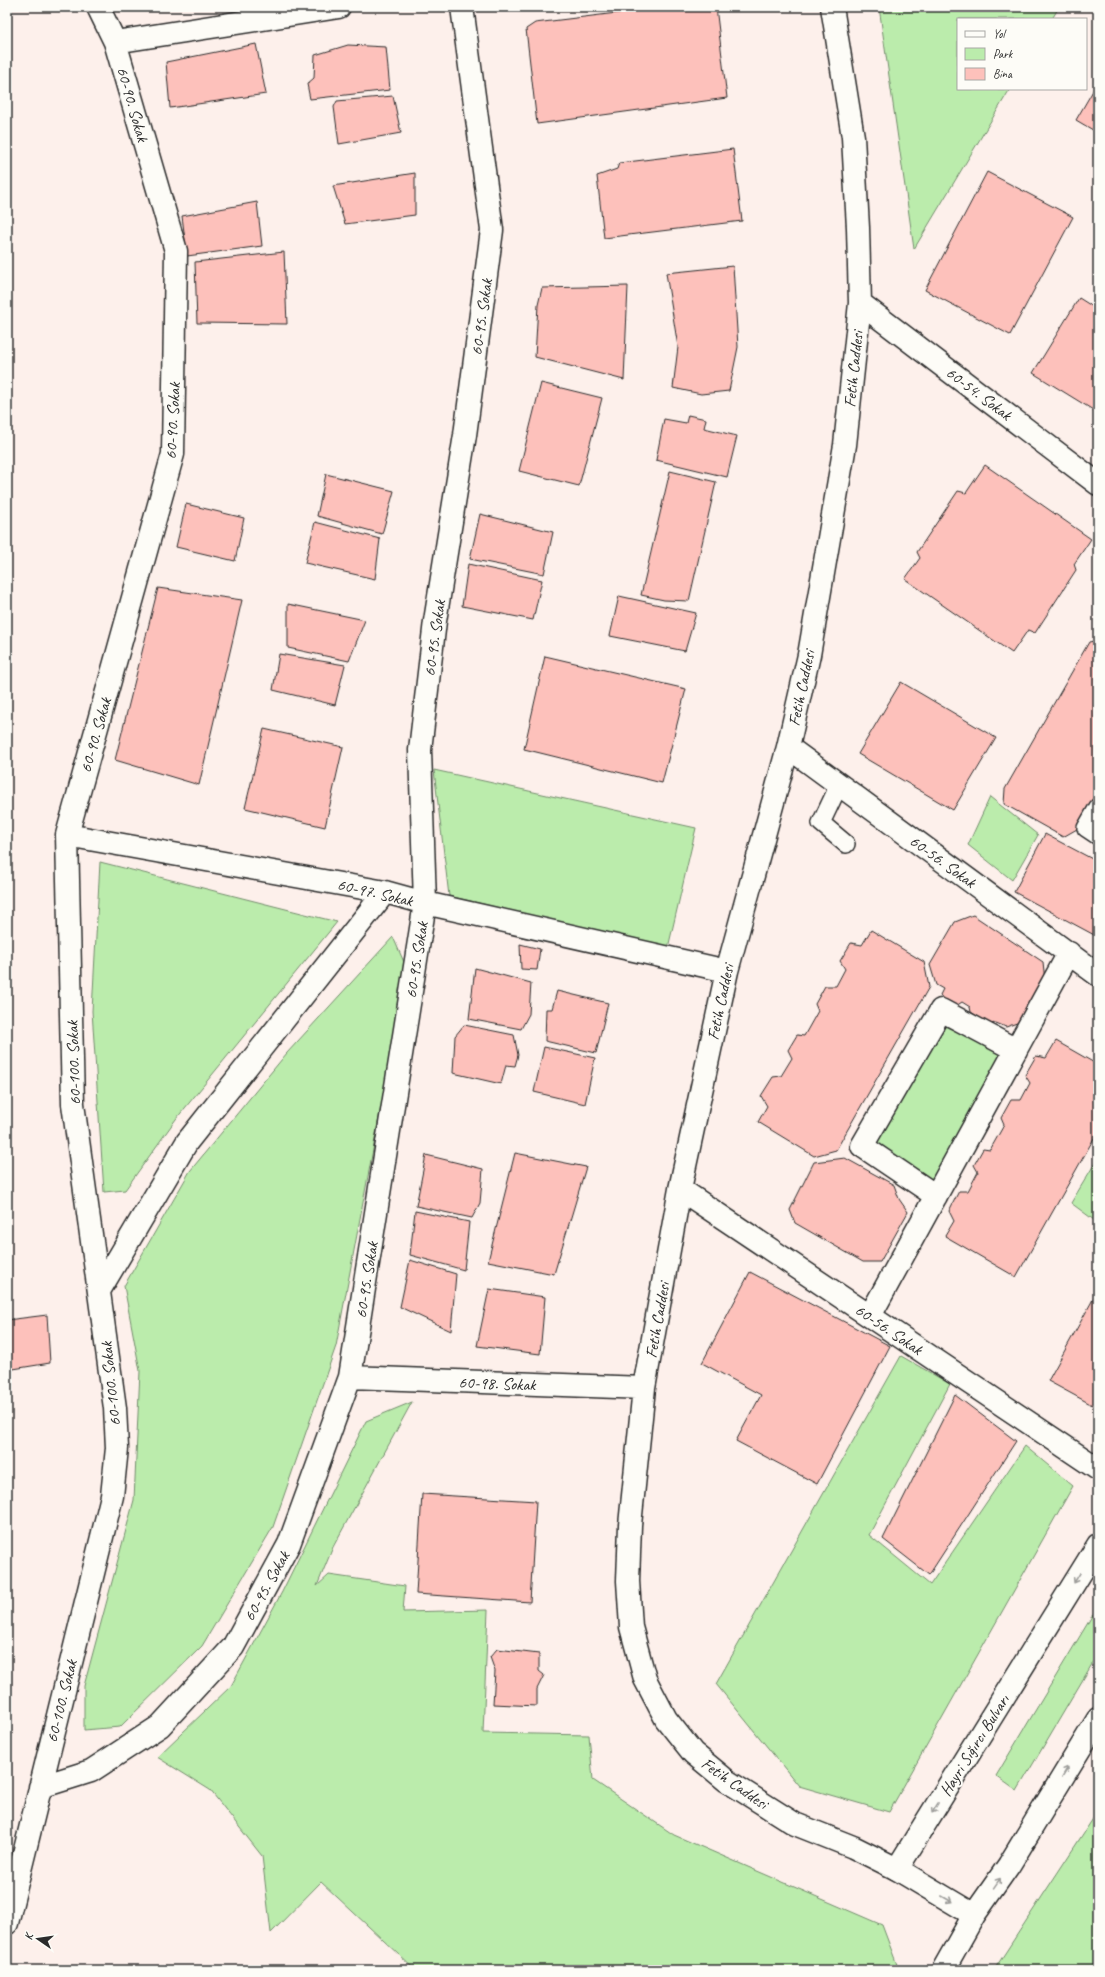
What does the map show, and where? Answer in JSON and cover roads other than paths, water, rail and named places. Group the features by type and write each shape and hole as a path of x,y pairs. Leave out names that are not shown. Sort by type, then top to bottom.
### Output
{"street":[{"name":"60-90. Sokak","path":"67,835 173,454 176,251 115,42 98,7"},
{"path":"115,42 308,9 339,7"},
{"name":"60-95. Sokak","path":"40,1787 90,1771 160,1726 233,1647 289,1544 350,1377 425,903 420,750 435,621 465,435 492,230 462,7"},
{"name":"Fetih Caddesi","path":"832,7 853,137 860,303 845,445 808,655 788,747 726,971 680,1189 644,1388 630,1525 628,1581 631,1627 645,1679 666,1719 693,1753 727,1781 795,1824 853,1847 897,1869"},
{"name":"60-54. Sokak","path":"860,303 1098,484"},
{"name":"60-56. Sokak","path":"788,747 1098,975"},
{"name":"60-97. Sokak","path":"67,835 385,892 425,903 726,971"},
{"name":"60-100. Sokak","path":"7,1923 112,1496 117,1448 115,1408 73,1104 67,835"},
{"path":"99,1291 187,1142 385,892"},
{"path":"870,1316 1069,953"},
{"path":"936,1196 862,1146 941,1010 1016,1050"},
{"name":"60-56. Sokak","path":"680,1189 1098,1469"},
{"name":"60-98. Sokak","path":"350,1377 644,1388"},
{"name":"Hayri Sığırcı Bulvarı","path":"897,1869 1098,1545"},
{"path":"943,1970 974,1915 1009,1865 1098,1719"},
{"path":"897,1869 974,1915"}],"lane":[{"path":"839,785 821,822 846,844"},
{"path":"1098,807 1086,828 1098,836"}]}
